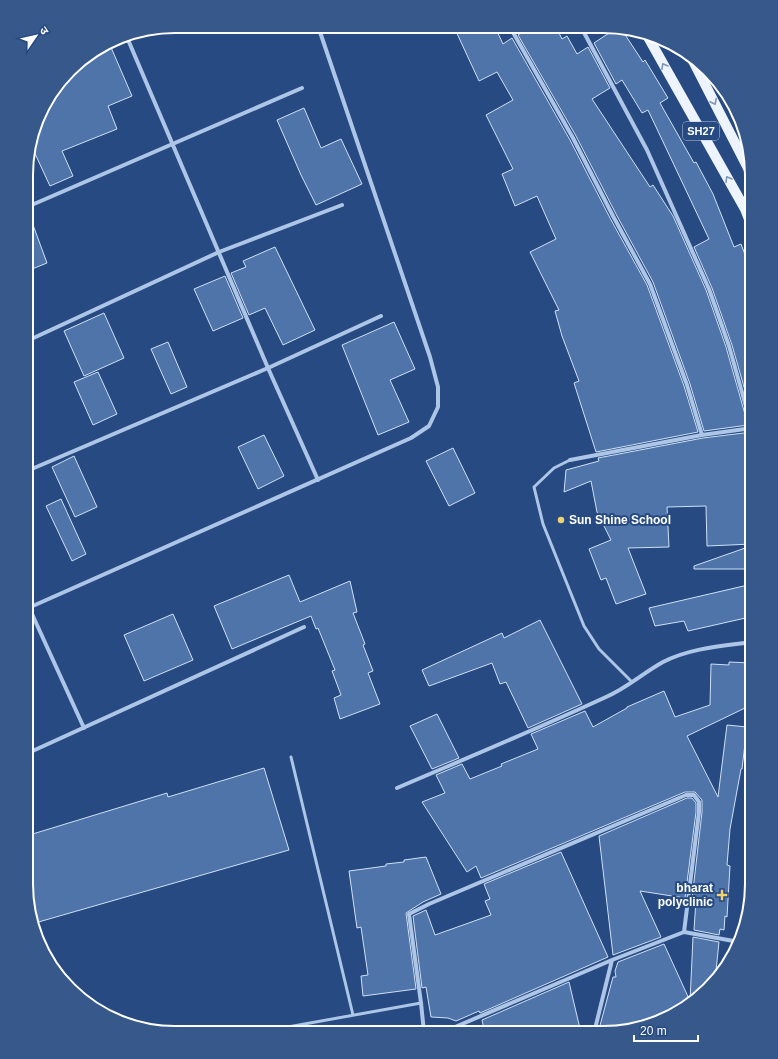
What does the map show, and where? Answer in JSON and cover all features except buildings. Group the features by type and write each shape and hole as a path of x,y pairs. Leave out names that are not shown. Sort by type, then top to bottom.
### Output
{"main road":[{"name":"SH27","path":"651,42 745,209"},
{"name":"SH27","path":"697,69 744,161"}],"street":[{"path":"33,606 412,438 429,426 438,407 438,387 430,357 320,33"},
{"path":"513,33 573,138 650,284 687,384 702,435"},
{"path":"584,33 647,150 710,288 729,346 745,403"},
{"path":"129,41 268,368 318,480"},
{"path":"33,204 302,88"},
{"path":"33,338 219,252 342,205"},
{"path":"33,468 268,368 381,316"},
{"path":"570,460 702,435 745,429"},
{"path":"33,619 84,728"},
{"path":"33,751 304,627"},
{"path":"397,788 619,691 663,662 692,652 713,647 745,643"},
{"path":"423,1026 409,914 429,904 686,795 694,795 699,802 699,812 684,932"},
{"path":"455,1026 612,960 684,932 733,941"},
{"path":"596,1026 612,960"}],"lane":[{"path":"570,460 554,468 534,487 542,524 584,626 599,648 632,682"},
{"path":"291,757 353,1015"},
{"path":"293,1026 421,1003"}],"place":[{"name":"Sun Shine School","path":"561,520"},
{"name":"bharat polyclinic","path":"722,895"}]}
